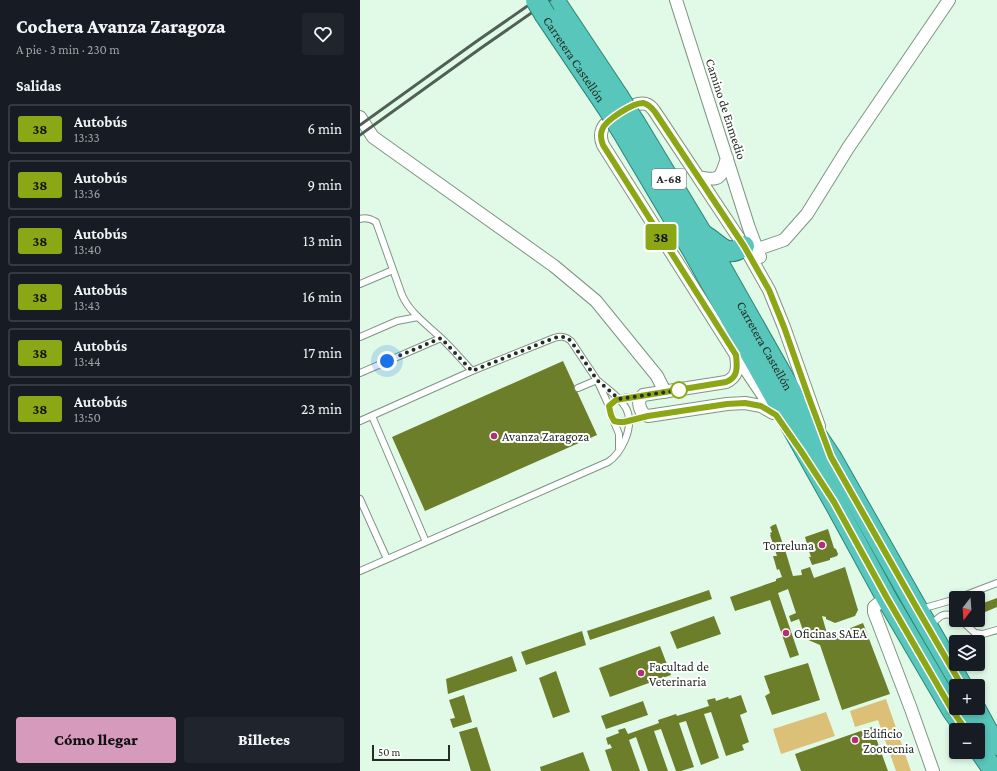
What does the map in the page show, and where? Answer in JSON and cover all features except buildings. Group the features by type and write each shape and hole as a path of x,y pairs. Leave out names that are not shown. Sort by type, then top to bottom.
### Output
{"highway":[{"name":"Carretera Castellón","path":"548,5 702,234 813,430 831,457 958,679"},
{"name":"Carretera Castellón","path":"629,127 697,258 887,598 961,723"},
{"path":"702,234 729,252 739,250 750,241"},
{"path":"979,715 997,744"},
{"path":"982,715 997,731"},
{"path":"985,758 994,771"}],"street":[{"name":"Camino de Enmedio","path":"676,0 727,158 750,241 784,327 831,457"},
{"path":"750,241 784,240 807,214 848,148 949,0"},
{"name":"Carretera Castellón","path":"750,241 699,177 655,112 646,104 642,103 632,106 608,120 604,125 600,137 603,145 736,355 834,502"},
{"path":"360,117 373,136 385,146 554,266 596,300 657,376 665,392"},
{"path":"699,177 709,180 716,178 722,173 727,158"},
{"path":"736,355 737,371 735,376 730,380 726,382 643,396 639,400 640,409 648,416 727,404 745,403 761,406 776,415"},
{"path":"887,598 876,605 874,612 933,771"}],"lane":[{"path":"360,219 370,219 376,222 405,302 472,371"},
{"path":"360,284 393,270"},
{"path":"360,338 397,321 418,317"},
{"path":"360,421 472,371 562,336 571,341 597,380 614,421 618,434 619,450"},
{"path":"360,372 441,338"},
{"path":"578,388 597,380"},
{"path":"360,572 612,460 625,440 629,420 627,410 619,399 597,380"},
{"path":"609,406 619,399 643,396"},
{"path":"372,416 426,542"},
{"path":"614,421 619,422 648,416"},
{"path":"360,499 387,559"},
{"path":"976,591 997,583"},
{"path":"918,610 949,600"},
{"path":"928,628 942,615 949,615"},
{"path":"969,627 975,633 983,634 997,630"}],"shaded area":[{"path":"886,699 911,771 896,771 878,720 855,727 850,711"},
{"path":"826,712 835,736 781,754 773,729"}],"railway":[{"path":"360,125 536,0"},
{"path":"360,135 550,0"}],"bus line":[{"name":"38","path":"949,705 887,598 834,502 776,415 761,406 745,403 727,404 648,416 624,422 614,421 609,406 616,400 726,382 735,376 737,365 736,355 603,145 600,137 604,125 608,120 637,104 642,103 651,107 744,246 769,290 831,457 958,679"},
{"name":"38","path":"956,715 961,723"}],"place":[{"name":"Avanza Zaragoza","path":"494,436"},
{"name":"Torreluna","path":"822,545"},
{"name":"Oficinas SAEA","path":"786,633"},
{"name":"Facultad de Veterinaria","path":"641,673"},
{"name":"Edificio Zootecnia","path":"855,740"}],"route":[{"path":"387,361 441,338 472,371 558,336 562,336 571,341 597,380 619,399 679,390"}]}
